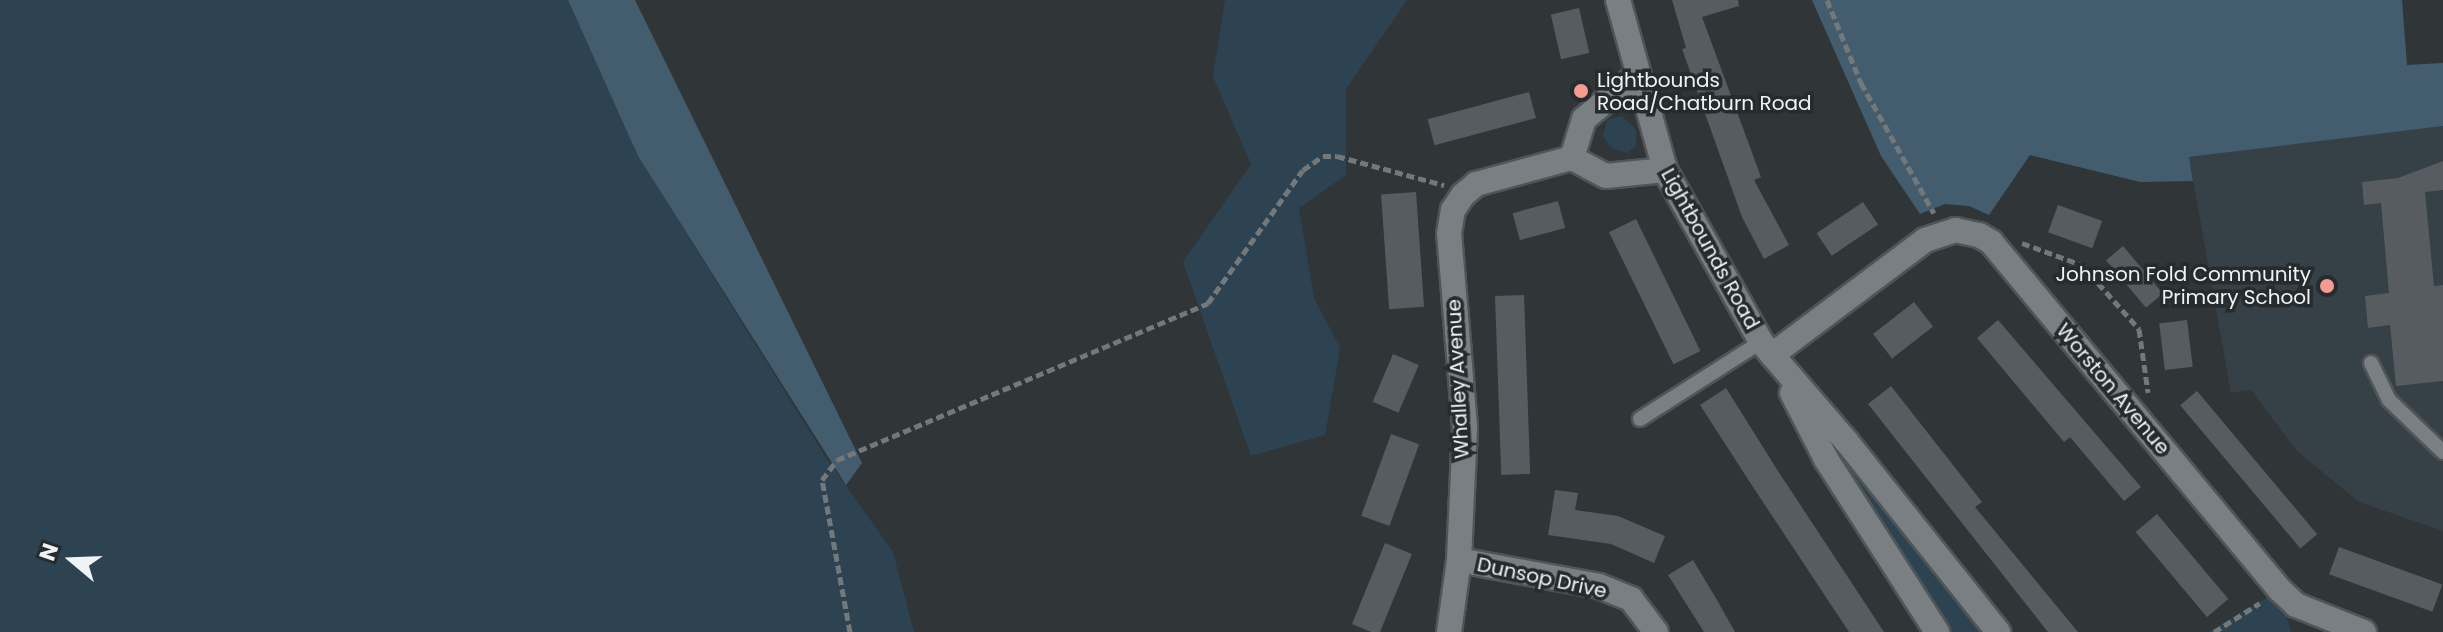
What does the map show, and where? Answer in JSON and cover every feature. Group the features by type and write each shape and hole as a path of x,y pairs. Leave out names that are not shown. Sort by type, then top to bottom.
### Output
{"street":[{"name":"Lightbounds Road","path":"1618,0 1665,170 1767,348 1826,459 1937,632"},
{"path":"1572,158 1584,119 1637,75"},
{"path":"1470,189 1572,158 1606,176 1665,170"},
{"name":"Whalley Avenue","path":"1449,632 1459,560 1465,427 1449,234 1453,210 1470,189"},
{"name":"Worston Avenue","path":"1944,232 1967,231 1991,242 2280,590 2314,624 2364,632"},
{"path":"1767,348 1925,240 1944,232"},
{"name":"Lightbounds Road","path":"1767,348 1847,442 1998,632"},
{"name":"Dunsop Drive","path":"1459,560 1599,586 1631,599 1656,632"}],"lane":[{"path":"1640,419 1767,348"},
{"path":"2371,363 2389,400 2443,452"}],"path":[{"path":"1827,0 1861,83 1944,232"},
{"path":"850,632 822,480 837,460 1208,303 1303,170 1323,156 1337,156 1470,189"},
{"path":"2018,244 2025,242 2082,265 2139,329 2148,391 2144,396"},
{"path":"2214,632 2280,590"}],"shaded area":[{"path":"0,0 568,0 638,156 825,456 893,552 914,632 0,632"},
{"path":"568,0 635,0 862,463 846,485 638,156"},
{"path":"1225,0 1407,0 1346,89 1346,175 1299,208 1314,298 1340,348 1325,435 1251,456 1183,262 1251,164 1213,77"},
{"path":"1812,0 2402,0 2407,65 2443,63 2443,126 2189,157 2193,181 2140,182 2030,155 1989,215 1969,206 1945,204 1920,214 1881,156"},
{"path":"1622,116 1636,130 1636,146 1627,153 1610,147 1603,136 1607,120"},
{"name":"Johnson Fold Community Primary School","path":"2443,126 2443,531 2359,502 2296,450 2251,390 2231,393 2189,157"},
{"path":"1836,443 1981,632 1949,632 1831,448"},
{"path":"2280,590 2291,632 2208,632"}],"building":[{"path":"1672,0 1738,0 1739,6 1702,17 1761,177 1754,180 1789,245 1764,259 1742,217 1682,49 1686,48"},
{"path":"1579,8 1589,53 1561,59 1551,15"},
{"path":"1529,92 1536,118 1435,145 1428,119"},
{"path":"2443,161 2443,190 2425,192 2434,286 2443,285 2443,381 2396,386 2390,325 2368,328 2365,296 2389,293 2381,203 2364,205 2362,182 2398,178"},
{"path":"1416,192 1424,307 1389,309 1381,194"},
{"path":"1558,201 1565,228 1520,240 1513,213"},
{"path":"1863,202 1878,224 1832,256 1817,233"},
{"path":"2058,205 2102,221 2092,248 2048,232"},
{"path":"1636,219 1700,351 1673,364 1609,232"},
{"path":"2123,246 2163,293 2146,308 2106,260"},
{"path":"1524,295 1530,474 1501,475 1495,296"},
{"path":"1914,302 1933,326 1892,358 1873,334"},
{"path":"1998,320 2141,487 2124,501 2070,437 2064,442 1977,338"},
{"path":"2187,320 2193,367 2165,370 2159,323"},
{"path":"1393,354 1419,365 1398,413 1373,402"},
{"path":"1891,386 1982,502 1975,507 2078,632 2048,632 1868,404"},
{"path":"1726,388 1884,632 1849,632 1753,487 1700,405"},
{"path":"2197,391 2317,534 2300,548 2180,405"},
{"path":"1391,434 1419,444 1389,526 1361,516"},
{"path":"1555,490 1578,493 1575,510 1618,516 1665,536 1654,563 1611,544 1548,535"},
{"path":"2157,514 2228,599 2207,617 2136,532"},
{"path":"1385,543 1412,554 1380,632 1371,632 1352,624"},
{"path":"2339,547 2442,585 2432,612 2329,574"},
{"path":"1693,560 1735,632 1704,632 1668,575"}],"place":[{"name":"Lightbounds Road/Chatburn Road","path":"1581,91"},
{"name":"Johnson Fold Community Primary School","path":"2327,286"}]}
